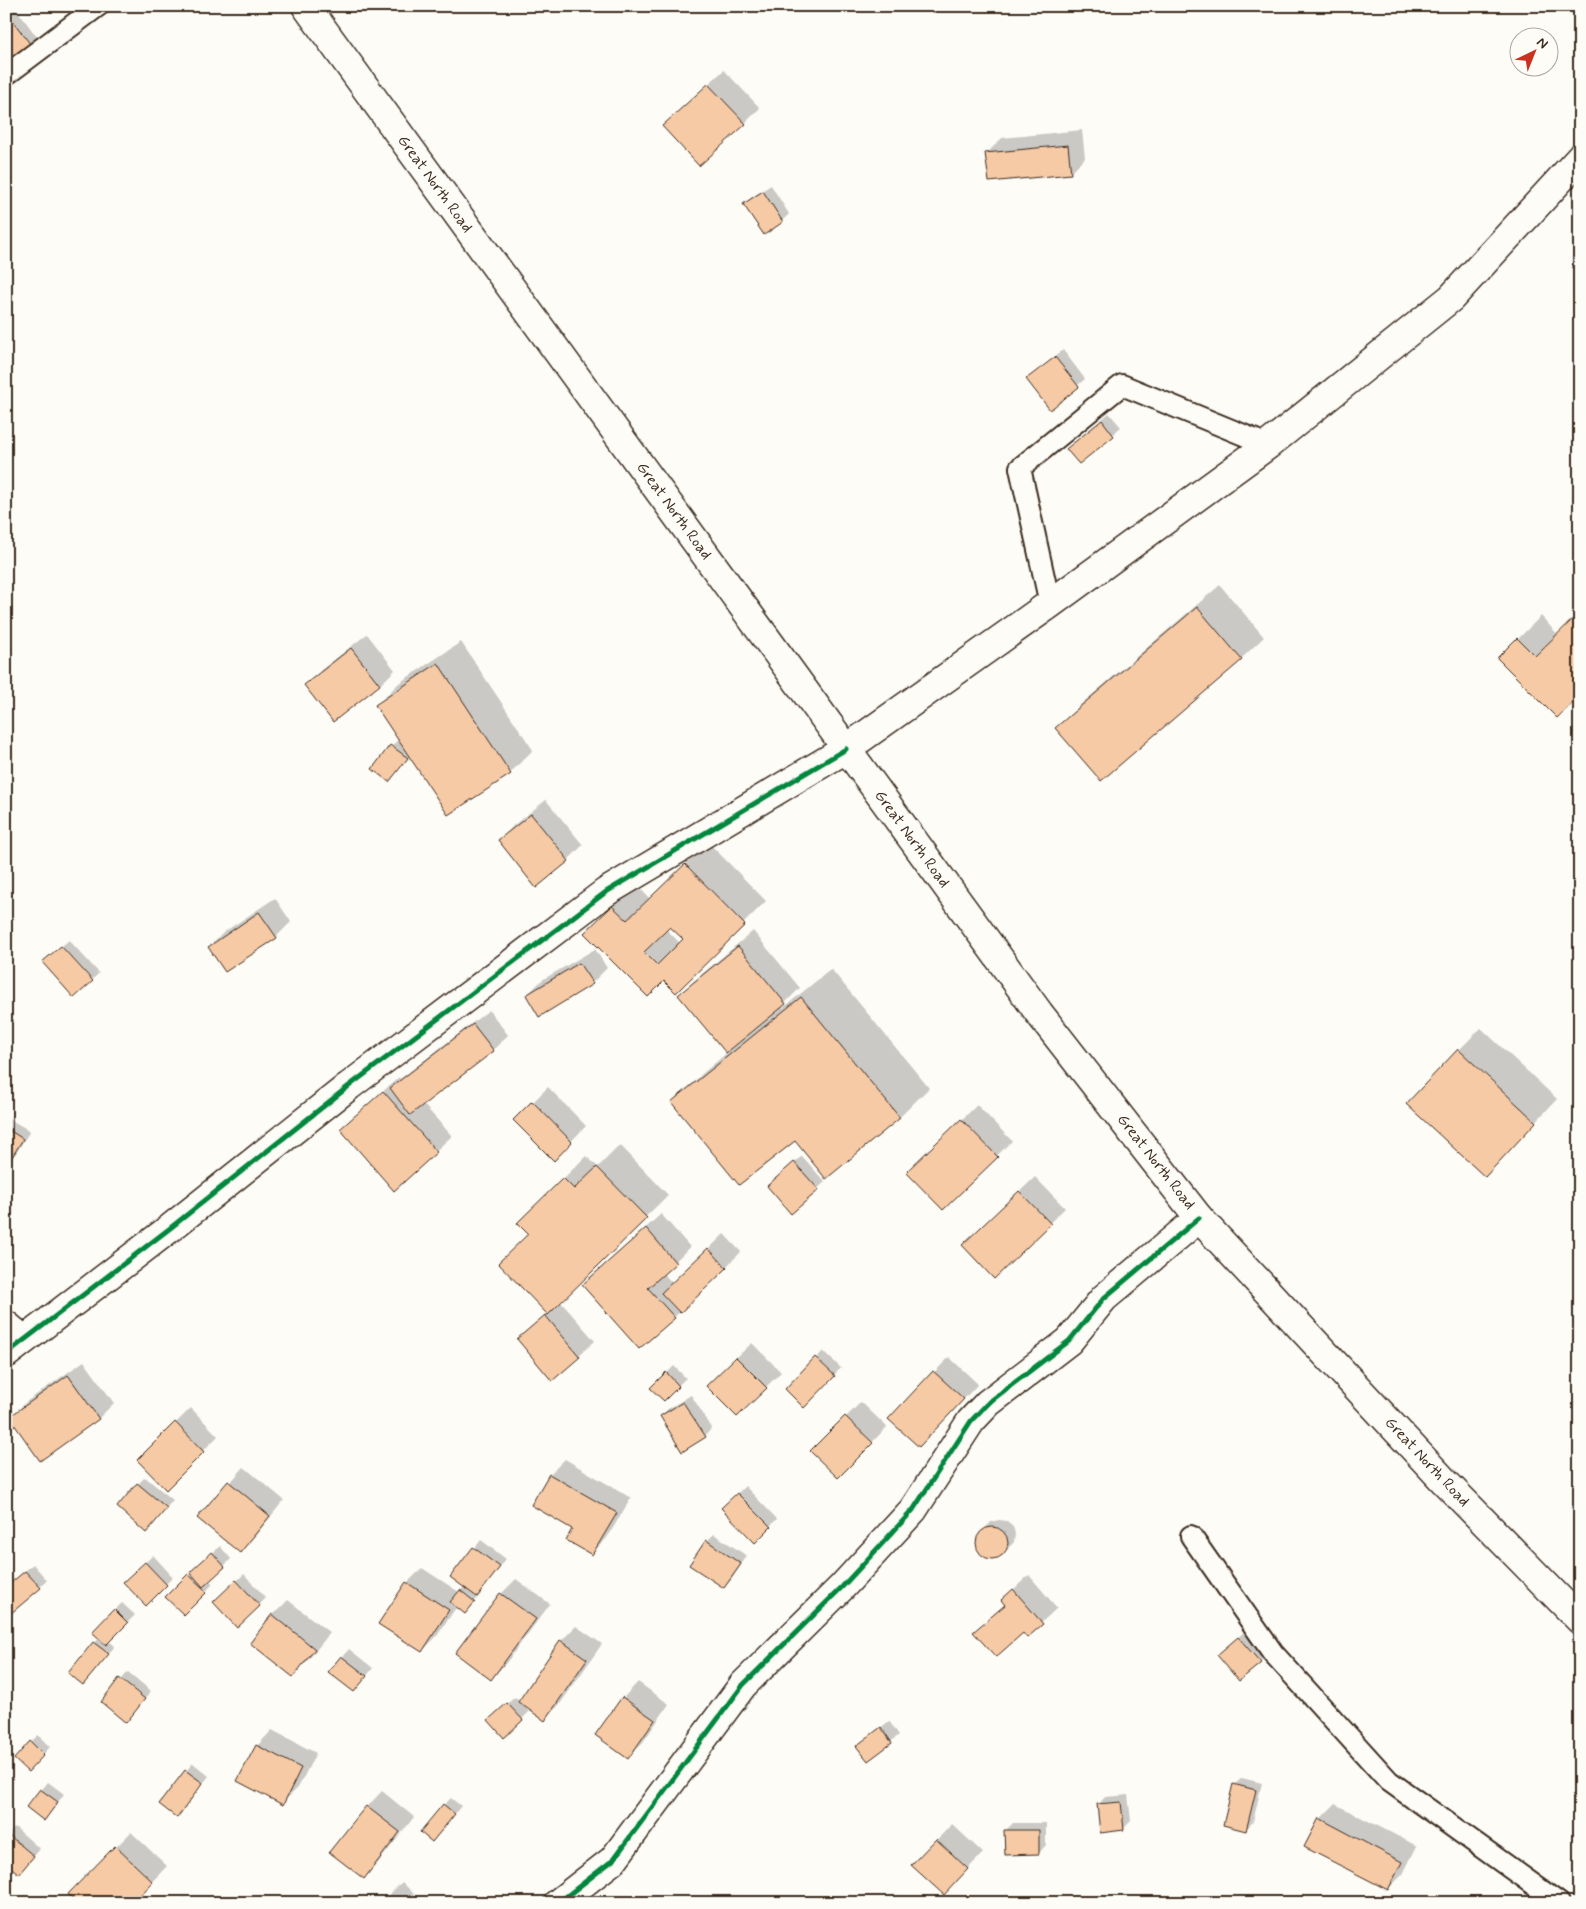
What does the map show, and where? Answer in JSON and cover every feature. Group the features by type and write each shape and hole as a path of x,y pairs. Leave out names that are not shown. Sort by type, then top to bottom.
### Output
{"main road":[{"name":"Great North Road","path":"306,6 1039,1013 1199,1218 1444,1482 1580,1620"},
{"path":"12,1340 606,892 846,749 1050,604 1268,445 1451,298 1580,158"},
{"path":"558,1903 613,1860 743,1685 842,1587 913,1510 971,1421 988,1403 1069,1341 1104,1298 1199,1218"}],"lane":[{"path":"6,75 98,6"},
{"path":"1050,604 1020,468 1122,385 1268,445"},
{"path":"1191,1536 1273,1653 1389,1781 1559,1903"}],"building":[{"path":"6,12 34,49 6,70"},
{"path":"708,84 746,124 699,166 662,126"},
{"path":"1068,145 1071,174 989,182 985,153"},
{"path":"763,191 783,222 764,235 743,204"},
{"path":"1055,357 1079,387 1050,410 1026,379"},
{"path":"1102,420 1114,436 1079,464 1066,449"},
{"path":"1197,607 1242,660 1101,781 1055,728"},
{"path":"1580,612 1580,696 1557,718 1497,658 1517,638 1535,656"},
{"path":"351,648 380,685 333,722 304,685"},
{"path":"438,663 511,774 448,815 375,705"},
{"path":"390,745 408,758 389,782 372,769"},
{"path":"531,814 569,861 536,888 498,840"},
{"path":"685,864 745,925 676,993 664,981 648,997 584,933 612,906 627,920","holes":["670,927 683,939 657,965 644,952"]},
{"path":"259,912 277,938 225,972 208,947"},
{"path":"61,946 93,981 74,998 42,962"},
{"path":"738,946 786,1004 726,1053 678,995"},
{"path":"579,963 593,984 539,1017 526,995"},
{"path":"801,997 900,1118 826,1179 795,1141 739,1185 671,1102"},
{"path":"473,1024 494,1051 410,1115 390,1088"},
{"path":"1458,1049 1536,1122 1485,1177 1406,1104"},
{"path":"383,1091 437,1152 394,1191 340,1129"},
{"path":"532,1101 572,1142 554,1161 513,1120"},
{"path":"961,1119 998,1157 943,1210 906,1172"},
{"path":"6,1128 23,1139 9,1162 6,1160"},
{"path":"794,1162 819,1190 791,1214 767,1186"},
{"path":"597,1167 647,1218 548,1315 498,1263 528,1234 517,1223 563,1178 574,1189"},
{"path":"1019,1191 1051,1224 994,1279 962,1245"},
{"path":"646,1228 676,1263 648,1288 675,1318 639,1349 582,1285"},
{"path":"708,1248 727,1268 680,1313 661,1293"},
{"path":"545,1315 580,1357 552,1381 517,1339"},
{"path":"736,1357 767,1388 737,1417 706,1386"},
{"path":"815,1357 835,1376 804,1408 785,1389"},
{"path":"933,1371 964,1399 919,1447 888,1419"},
{"path":"666,1372 679,1386 664,1401 650,1388"},
{"path":"68,1375 99,1419 40,1461 9,1417"},
{"path":"683,1402 706,1437 682,1452 660,1416"},
{"path":"845,1416 873,1443 838,1478 810,1451"},
{"path":"175,1422 204,1452 166,1490 137,1460"},
{"path":"549,1474 617,1513 592,1555 566,1540 572,1529 531,1505"},
{"path":"228,1481 270,1516 240,1553 197,1518"},
{"path":"137,1483 167,1508 146,1533 117,1507"},
{"path":"737,1493 771,1527 755,1543 721,1508"},
{"path":"992,1527 998,1528 1003,1532 1007,1537 1007,1549 1003,1554 998,1558 992,1559 986,1558 981,1554 977,1549 976,1543 977,1537 981,1532 986,1528"},
{"path":"706,1540 741,1564 724,1588 689,1565"},
{"path":"473,1547 500,1567 477,1597 450,1577"},
{"path":"212,1552 225,1567 203,1587 190,1572"},
{"path":"145,1562 167,1585 146,1606 123,1582"},
{"path":"25,1571 41,1588 9,1615 6,1612 6,1587"},
{"path":"188,1574 207,1592 184,1615 165,1597"},
{"path":"236,1580 260,1606 237,1628 213,1602"},
{"path":"406,1582 449,1610 422,1652 378,1624"},
{"path":"1013,1589 1043,1624 1027,1638 1023,1633 996,1657 973,1632 1005,1605 1001,1600"},
{"path":"460,1590 475,1602 465,1614 450,1602"},
{"path":"500,1593 536,1619 491,1680 455,1653"},
{"path":"114,1609 128,1623 106,1645 92,1632"},
{"path":"272,1614 315,1649 293,1677 250,1643"},
{"path":"1238,1637 1261,1663 1239,1681 1217,1655"},
{"path":"560,1640 587,1659 545,1721 518,1702"},
{"path":"93,1642 109,1654 83,1685 68,1673"},
{"path":"341,1656 367,1676 354,1692 328,1672"},
{"path":"119,1678 145,1699 126,1723 101,1702"},
{"path":"622,1697 655,1720 628,1759 595,1735"},
{"path":"507,1703 523,1720 504,1738 488,1720"},
{"path":"881,1727 892,1743 868,1761 856,1746"},
{"path":"30,1741 44,1755 28,1772 14,1759"},
{"path":"256,1745 301,1768 283,1805 237,1781"},
{"path":"185,1770 203,1783 177,1818 159,1804"},
{"path":"1233,1784 1256,1790 1246,1831 1223,1825"},
{"path":"40,1789 58,1802 44,1821 26,1807"},
{"path":"1121,1802 1124,1830 1100,1833 1097,1804"},
{"path":"443,1804 455,1814 432,1842 420,1832"},
{"path":"366,1806 400,1832 364,1879 329,1852"},
{"path":"1319,1818 1402,1862 1388,1890 1304,1847"},
{"path":"1004,1830 1039,1830 1039,1854 1005,1855"},
{"path":"6,1833 34,1856 19,1874 6,1863"},
{"path":"936,1839 968,1869 944,1895 911,1865"},
{"path":"115,1846 153,1882 133,1903 77,1903 68,1894"}],"cycle path":[{"path":"6,1354 169,1229 349,1086 606,892 846,749"},
{"path":"558,1903 613,1860 743,1685 842,1587 913,1510 971,1421 988,1403 1069,1341 1104,1298 1199,1218"}]}
